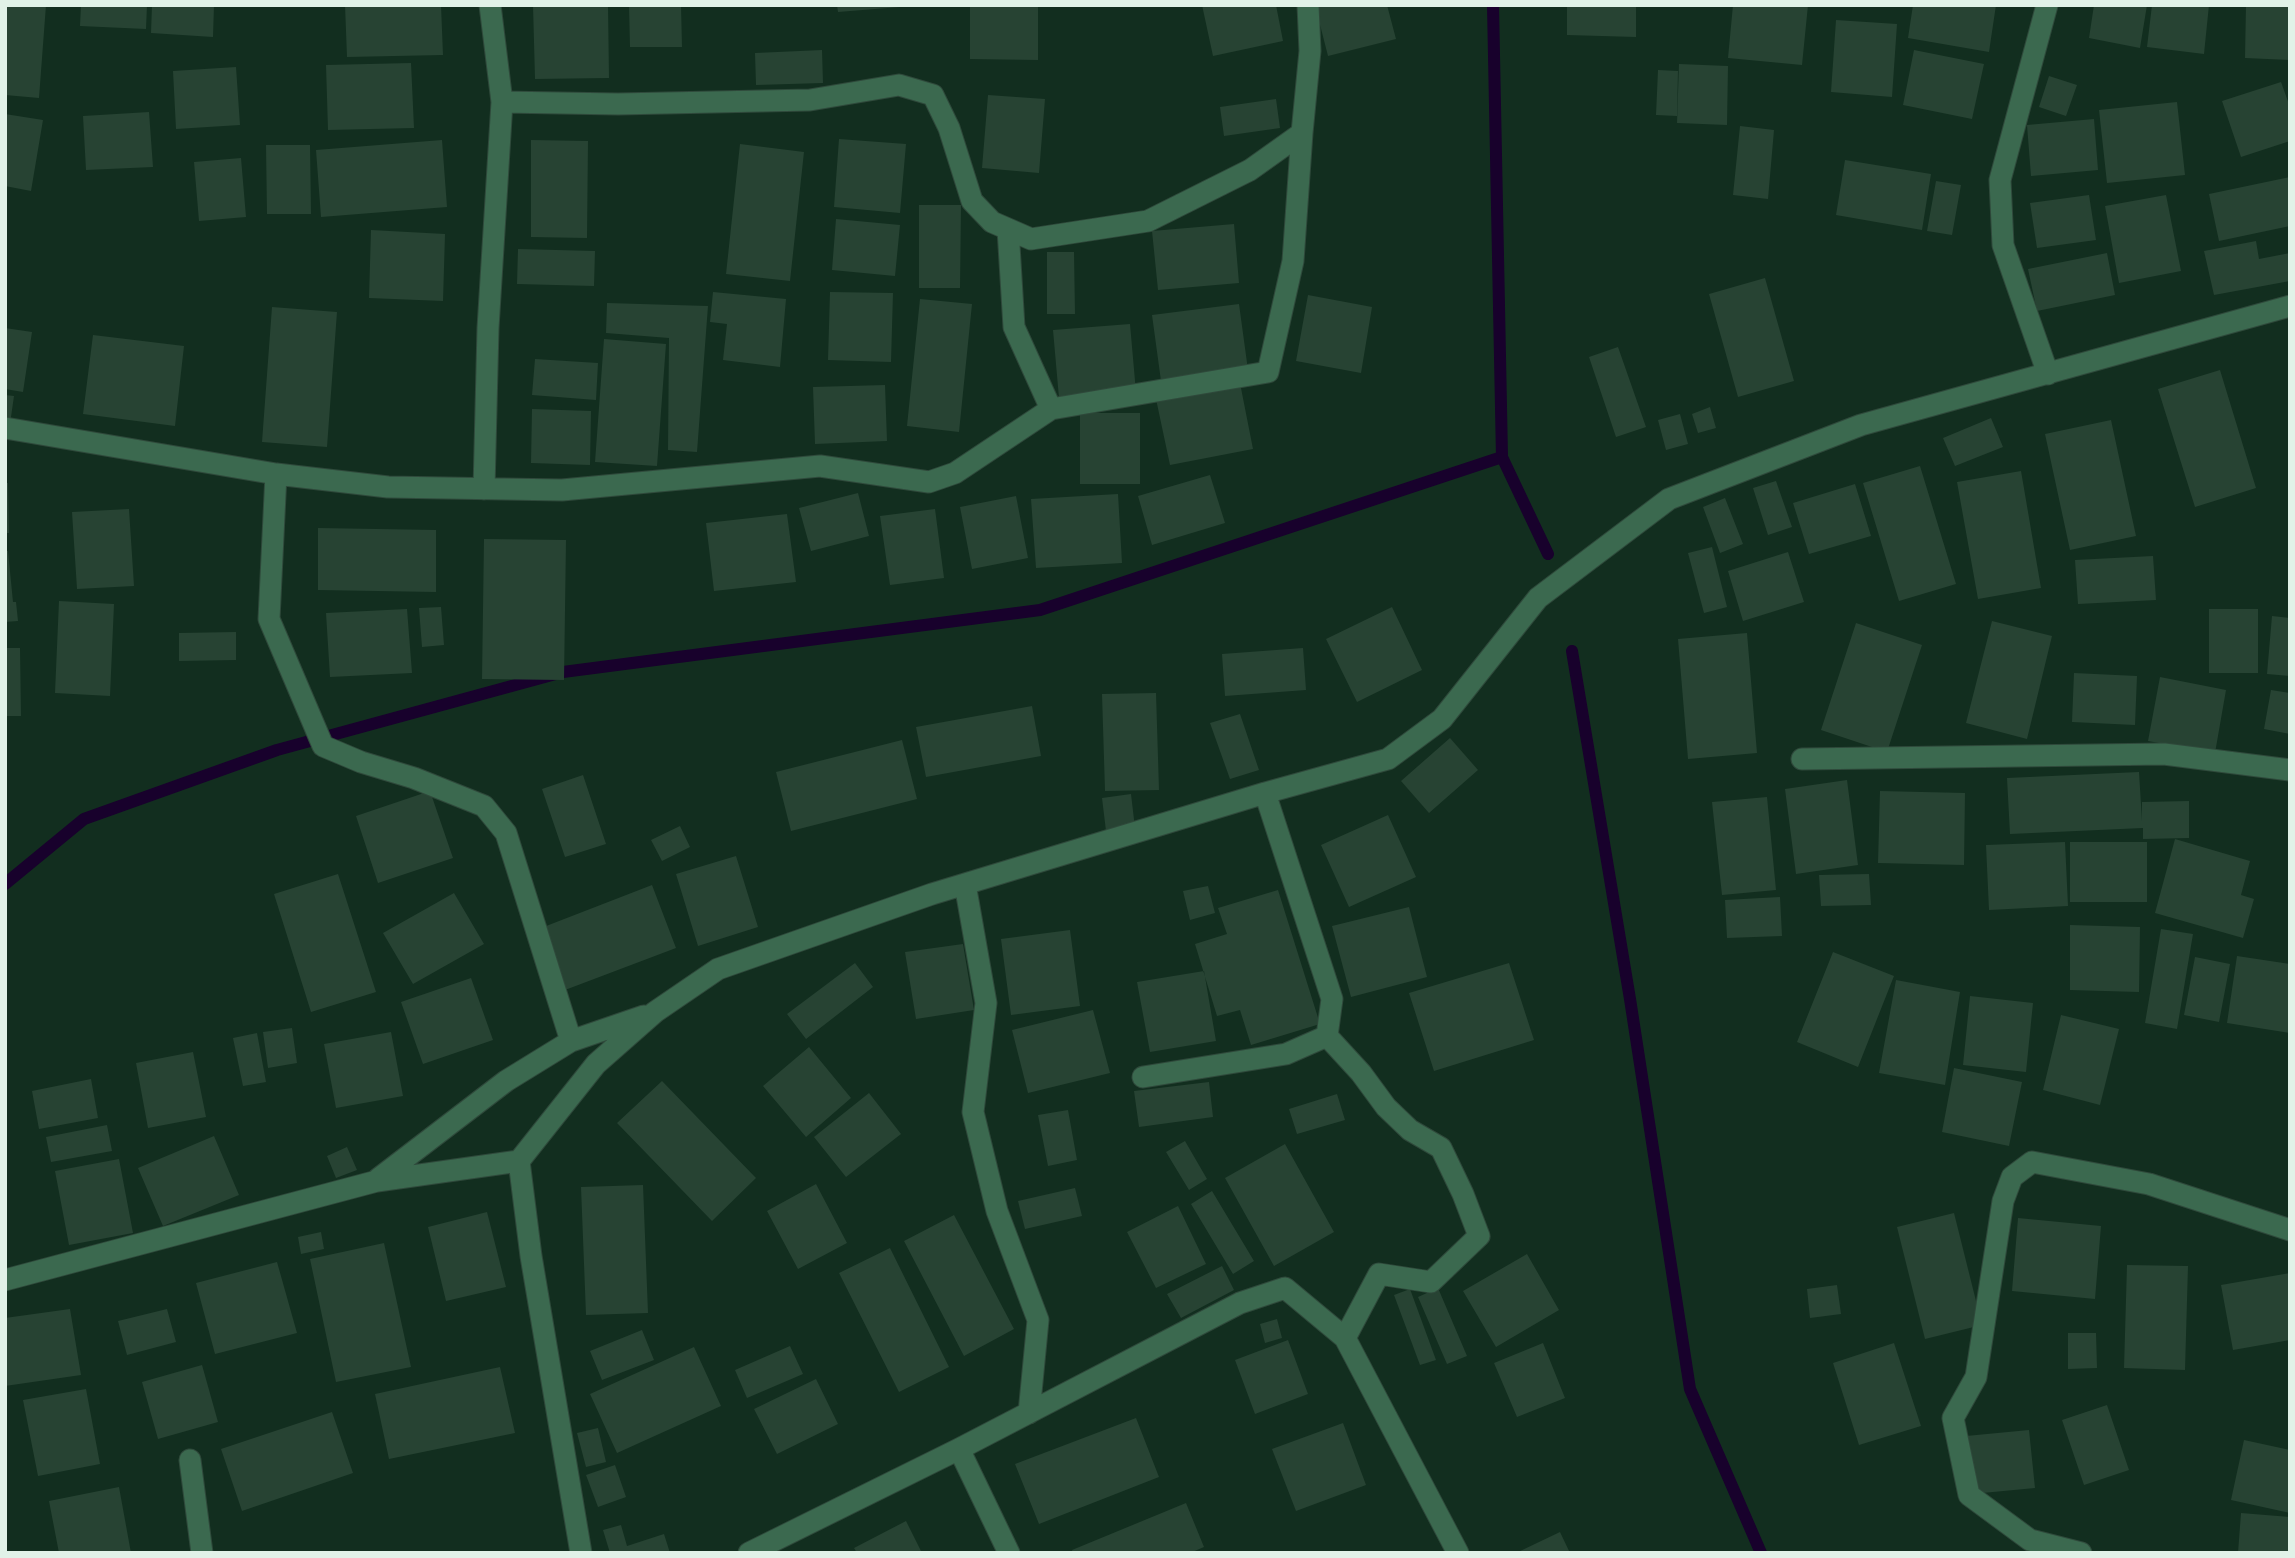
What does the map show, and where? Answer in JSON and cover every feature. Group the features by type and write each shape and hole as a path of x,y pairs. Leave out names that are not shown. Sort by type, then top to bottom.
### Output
{"street":[{"path":"484,489 488,328 502,102 490,5"},
{"path":"5,428 276,474 388,487 562,490 820,466 929,482 955,473 1051,409 1268,372 1293,261 1310,51 1308,5"},
{"path":"2046,5 2000,180 2003,245 2048,374"},
{"path":"502,102 618,104 810,100 899,85 933,95 949,128 972,201 992,222 1031,239 1148,221 1250,170 1302,133"},
{"path":"1008,229 1014,327 1051,409"},
{"path":"5,1280 377,1181 519,1160 596,1064 655,1012 718,969 965,884 1265,793 1388,759 1442,719 1538,598 1669,499 1861,425 2290,306"},
{"path":"276,474 269,619 323,746 484,806 506,832 571,1041"},
{"path":"1802,759 2164,754 2290,770"},
{"path":"1265,793 1332,999 1327,1036"},
{"path":"965,884 986,1003 973,1112 997,1211 1038,1320 1029,1413"},
{"path":"377,1181 506,1080 571,1041 655,1012"},
{"path":"1143,1077 1286,1054 1327,1036"},
{"path":"1327,1036 1361,1073 1386,1107 1410,1130 1441,1148 1479,1236 1430,1282 1379,1274 1345,1338"},
{"path":"519,1160 531,1256 582,1553"},
{"path":"2081,1553 2029,1546 1969,1494 1953,1418 1976,1377 2003,1201 2012,1177 2032,1162 2149,1184 2290,1230"},
{"path":"749,1553 959,1449 1240,1303 1285,1288 1345,1338 1458,1553"},
{"path":"959,1449 1010,1553"},
{"path":"190,1460 202,1553"}],"building":[{"path":"5,5 46,5 39,98 5,95"},
{"path":"81,5 147,5 146,29 80,26"},
{"path":"152,5 214,5 213,37 151,33"},
{"path":"345,5 441,5 443,55 347,57"},
{"path":"533,5 608,5 609,78 535,79"},
{"path":"629,5 681,5 682,47 630,47"},
{"path":"837,5 900,5 900,7 838,12"},
{"path":"970,5 1038,5 1038,60 970,59"},
{"path":"1202,5 1276,5 1283,41 1213,56"},
{"path":"1315,5 1387,5 1396,39 1328,56"},
{"path":"1567,5 1636,5 1636,37 1567,35"},
{"path":"1733,5 1808,5 1802,65 1728,58"},
{"path":"1913,5 1996,5 1989,52 1908,38"},
{"path":"2094,5 2147,5 2140,48 2089,38"},
{"path":"2152,5 2209,5 2204,54 2147,47"},
{"path":"2246,5 2290,5 2290,60 2245,58"},
{"path":"1836,20 1897,24 1892,97 1831,92"},
{"path":"822,50 823,83 756,85 755,53"},
{"path":"1914,50 1984,64 1972,119 1903,105"},
{"path":"411,63 414,128 328,130 326,65"},
{"path":"1679,64 1728,66 1727,125 1677,123"},
{"path":"236,67 240,125 176,129 173,71"},
{"path":"1658,70 1678,71 1677,116 1656,115"},
{"path":"2049,76 2077,85 2066,116 2039,107"},
{"path":"2281,82 2290,107 2290,141 2241,157 2222,101"},
{"path":"988,95 1045,99 1039,173 982,168"},
{"path":"1276,99 1280,128 1224,136 1220,107"},
{"path":"2177,102 2185,175 2107,183 2099,110"},
{"path":"149,112 153,167 86,170 83,116"},
{"path":"5,114 43,120 31,191 5,186"},
{"path":"2094,119 2098,170 2031,176 2027,125"},
{"path":"1740,126 1774,130 1768,199 1733,195"},
{"path":"839,139 906,144 900,213 834,207"},
{"path":"442,140 447,207 321,217 316,150"},
{"path":"531,140 588,141 587,238 531,237"},
{"path":"740,144 804,152 790,281 726,274"},
{"path":"266,145 310,145 311,214 267,214"},
{"path":"241,158 246,217 199,221 194,162"},
{"path":"1845,160 1931,174 1922,230 1836,215"},
{"path":"2290,177 2290,226 2219,241 2209,194"},
{"path":"1936,181 1961,185 1952,235 1927,231"},
{"path":"2089,195 2096,240 2037,248 2030,203"},
{"path":"2166,195 2181,271 2119,283 2105,206"},
{"path":"919,205 961,205 960,288 919,288"},
{"path":"836,219 900,225 895,276 832,270"},
{"path":"1234,224 1239,283 1158,290 1152,231"},
{"path":"371,230 445,234 443,301 369,298"},
{"path":"2256,241 2259,259 2290,253 2290,281 2214,295 2204,251"},
{"path":"518,249 595,251 594,286 517,284"},
{"path":"1047,252 1074,252 1075,314 1047,314"},
{"path":"2107,253 2115,295 2037,311 2028,269"},
{"path":"1765,278 1794,381 1738,397 1709,294"},
{"path":"713,292 786,299 780,367 723,360 727,324 710,322"},
{"path":"830,292 893,293 891,362 828,360"},
{"path":"1308,295 1372,307 1361,373 1296,361"},
{"path":"920,299 972,304 959,432 907,426"},
{"path":"607,303 708,306 697,452 668,450 669,338 606,333"},
{"path":"1239,304 1248,370 1161,381 1152,315"},
{"path":"272,307 337,312 327,447 262,442"},
{"path":"1130,324 1136,392 1059,398 1053,330"},
{"path":"5,328 32,332 23,392 5,389"},
{"path":"93,335 184,346 175,426 83,414"},
{"path":"604,339 666,344 657,466 595,462"},
{"path":"1618,347 1646,427 1616,437 1589,357"},
{"path":"535,359 598,363 596,400 532,395"},
{"path":"2220,370 2256,488 2195,507 2158,389"},
{"path":"1240,383 1253,449 1170,465 1156,399"},
{"path":"885,385 887,441 815,444 813,387"},
{"path":"5,395 14,396 10,424 5,423"},
{"path":"1710,407 1716,428 1698,433 1692,414"},
{"path":"532,409 591,411 590,465 531,463"},
{"path":"1080,413 1140,413 1140,484 1080,484"},
{"path":"1680,414 1688,444 1666,450 1658,420"},
{"path":"1991,418 2003,447 1955,466 1943,438"},
{"path":"2111,420 2136,536 2070,550 2045,434"},
{"path":"1920,466 1956,584 1899,601 1863,483"},
{"path":"2021,471 2041,588 1978,599 1957,482"},
{"path":"1210,475 1225,523 1152,545 1138,496"},
{"path":"1776,481 1792,527 1768,535 1753,488"},
{"path":"5,483 8,483 9,533 5,533"},
{"path":"1855,484 1871,536 1809,554 1793,503"},
{"path":"858,493 869,536 811,551 799,508"},
{"path":"1118,494 1122,563 1036,568 1031,499"},
{"path":"1016,496 1028,558 972,569 960,507"},
{"path":"1725,498 1743,544 1720,553 1703,507"},
{"path":"129,509 134,586 77,589 72,512"},
{"path":"935,509 944,578 890,585 880,516"},
{"path":"787,514 796,582 714,591 706,523"},
{"path":"318,528 436,530 436,592 318,590"},
{"path":"484,539 566,540 564,680 482,679"},
{"path":"1712,547 1727,607 1704,613 1688,553"},
{"path":"5,551 8,551 13,602 16,602 18,621 5,622"},
{"path":"1788,552 1804,602 1743,621 1728,571"},
{"path":"2153,556 2156,600 2078,604 2075,560"},
{"path":"59,601 114,604 110,696 55,693"},
{"path":"441,607 444,645 422,647 419,608"},
{"path":"1392,607 1422,670 1357,702 1326,639"},
{"path":"407,609 412,673 330,677 326,613"},
{"path":"2209,609 2258,609 2258,673 2209,673"},
{"path":"2272,616 2290,618 2290,676 2267,674"},
{"path":"1992,621 2052,636 2027,739 1966,723"},
{"path":"1856,623 1922,645 1887,752 1821,730"},
{"path":"236,632 236,660 179,661 179,633"},
{"path":"1747,633 1757,753 1688,759 1678,639"},
{"path":"5,648 20,648 21,716 5,716"},
{"path":"1303,648 1306,690 1225,696 1222,654"},
{"path":"2074,673 2137,676 2135,725 2072,722"},
{"path":"2160,677 2226,690 2215,753 2148,741"},
{"path":"2271,690 2290,693 2290,734 2264,729"},
{"path":"1156,693 1159,790 1105,791 1102,694"},
{"path":"1032,706 1041,756 926,777 916,727"},
{"path":"1240,714 1259,770 1230,779 1210,723"},
{"path":"1450,738 1478,770 1429,813 1401,781"},
{"path":"902,740 917,799 791,831 776,772"},
{"path":"2139,772 2142,821 2142,802 2189,801 2189,838 2143,839 2143,828 2010,834 2007,778"},
{"path":"583,775 606,844 565,857 542,789"},
{"path":"1847,780 1858,865 1796,874 1785,789"},
{"path":"430,791 453,858 378,883 356,816"},
{"path":"1880,791 1965,793 1964,865 1878,863"},
{"path":"1131,794 1135,828 1106,831 1102,798"},
{"path":"1767,797 1776,890 1722,895 1712,802"},
{"path":"1388,815 1416,877 1349,907 1321,845"},
{"path":"680,826 690,847 662,861 651,840"},
{"path":"2175,839 2250,861 2241,895 2254,899 2243,938 2155,913"},
{"path":"2065,842 2068,906 1989,910 1986,845"},
{"path":"2070,842 2147,842 2147,902 2070,902"},
{"path":"736,856 758,927 698,946 676,874"},
{"path":"338,874 376,992 311,1012 274,894"},
{"path":"1869,874 1871,905 1821,906 1819,875"},
{"path":"652,885 676,948 565,990 541,928"},
{"path":"1208,886 1215,913 1190,920 1183,891"},
{"path":"1278,890 1320,1024 1251,1045 1240,1010 1217,1016 1195,944 1227,934 1218,908"},
{"path":"454,893 484,944 413,984 383,933"},
{"path":"1780,897 1782,936 1727,938 1725,900"},
{"path":"1409,907 1427,977 1351,997 1332,926"},
{"path":"2070,925 2140,927 2139,992 2070,990"},
{"path":"2161,929 2193,934 2177,1029 2145,1023"},
{"path":"1070,930 1080,1006 1011,1015 1001,939"},
{"path":"963,944 974,1010 916,1019 905,952"},
{"path":"1833,952 1894,976 1858,1067 1797,1042"},
{"path":"2237,956 2290,964 2290,1033 2227,1023"},
{"path":"2195,957 2230,964 2219,1022 2184,1015"},
{"path":"855,963 873,987 806,1039 787,1014"},
{"path":"1509,963 1534,1040 1434,1071 1409,993"},
{"path":"1204,971 1216,1041 1150,1052 1137,982"},
{"path":"471,978 493,1040 423,1064 401,1002"},
{"path":"1896,980 1960,992 1945,1085 1879,1073"},
{"path":"1970,996 2033,1003 2026,1072 1963,1065"},
{"path":"1093,1010 1110,1073 1028,1093 1012,1030"},
{"path":"2061,1015 2119,1029 2100,1105 2043,1090"},
{"path":"292,1028 297,1063 268,1068 263,1032"},
{"path":"391,1032 403,1096 336,1108 324,1044"},
{"path":"257,1033 266,1082 243,1086 233,1038"},
{"path":"809,1047 851,1098 806,1137 763,1086"},
{"path":"193,1052 206,1117 148,1128 136,1063"},
{"path":"1954,1068 2022,1082 2009,1146 1942,1132"},
{"path":"91,1079 98,1118 39,1129 32,1091"},
{"path":"662,1081 756,1178 712,1221 617,1123"},
{"path":"1209,1082 1213,1117 1139,1127 1134,1091"},
{"path":"869,1093 901,1134 846,1177 814,1137"},
{"path":"1337,1094 1345,1120 1297,1134 1289,1109"},
{"path":"1068,1110 1077,1160 1048,1166 1038,1115"},
{"path":"107,1125 112,1151 51,1162 46,1137"},
{"path":"214,1136 239,1195 163,1226 138,1168"},
{"path":"1185,1141 1207,1179 1189,1190 1166,1152"},
{"path":"1285,1144 1334,1232 1274,1266 1225,1178"},
{"path":"347,1147 357,1170 336,1178 327,1156"},
{"path":"119,1159 133,1233 69,1245 55,1171"},
{"path":"816,1184 847,1243 798,1269 767,1211"},
{"path":"643,1185 648,1313 586,1315 581,1187"},
{"path":"1075,1188 1082,1216 1025,1229 1018,1201"},
{"path":"1212,1191 1254,1261 1233,1274 1191,1204"},
{"path":"1178,1206 1206,1264 1156,1288 1127,1232"},
{"path":"487,1212 506,1287 446,1301 428,1227"},
{"path":"1954,1213 1982,1325 1925,1339 1897,1227"},
{"path":"954,1215 1014,1329 964,1356 904,1241"},
{"path":"2018,1218 2101,1226 2095,1299 2012,1291"},
{"path":"321,1232 324,1249 301,1254 298,1237"},
{"path":"384,1243 411,1367 336,1382 310,1259"},
{"path":"890,1248 949,1367 899,1392 839,1273"},
{"path":"1527,1254 1559,1310 1496,1347 1463,1291"},
{"path":"277,1262 297,1333 215,1354 196,1283"},
{"path":"2127,1265 2188,1266 2185,1370 2124,1368"},
{"path":"1222,1266 1234,1290 1181,1318 1167,1294"},
{"path":"2290,1273 2290,1340 2233,1350 2221,1285"},
{"path":"1837,1285 1841,1314 1810,1318 1807,1289"},
{"path":"1438,1288 1467,1356 1447,1364 1418,1297"},
{"path":"1410,1289 1436,1360 1420,1365 1394,1295"},
{"path":"70,1309 81,1375 5,1386 5,1318"},
{"path":"167,1309 176,1342 127,1355 118,1321"},
{"path":"1277,1319 1282,1338 1265,1343 1260,1324"},
{"path":"642,1330 654,1360 602,1380 590,1351"},
{"path":"2068,1333 2096,1333 2097,1368 2068,1369"},
{"path":"1288,1340 1308,1394 1255,1414 1235,1360"},
{"path":"1543,1343 1565,1398 1517,1417 1494,1363"},
{"path":"1894,1343 1921,1426 1859,1445 1833,1363"},
{"path":"790,1346 803,1374 747,1398 735,1370"},
{"path":"694,1347 721,1406 617,1453 590,1394"},
{"path":"202,1365 218,1422 158,1439 142,1382"},
{"path":"500,1367 515,1433 389,1459 375,1394"},
{"path":"816,1379 838,1424 777,1454 754,1409"},
{"path":"86,1389 100,1464 38,1476 23,1400"},
{"path":"2107,1405 2129,1470 2084,1485 2062,1420"},
{"path":"332,1412 353,1473 242,1511 221,1449"},
{"path":"1136,1418 1159,1477 1039,1524 1015,1464"},
{"path":"1343,1423 1366,1485 1296,1511 1272,1449"},
{"path":"598,1428 606,1462 586,1467 577,1433"},
{"path":"2029,1430 2035,1488 1972,1494 1966,1436"},
{"path":"2244,1440 2290,1450 2290,1513 2231,1500"},
{"path":"615,1465 626,1497 598,1507 586,1475"},
{"path":"119,1487 131,1553 59,1553 49,1501"},
{"path":"1186,1503 1204,1547 1190,1553 1073,1553 1072,1550"},
{"path":"2241,1513 2290,1517 2290,1553 2238,1553"},
{"path":"906,1521 922,1553 857,1553 854,1548"},
{"path":"621,1525 627,1546 664,1534 670,1553 610,1553 603,1530"},
{"path":"1560,1532 1570,1553 1516,1553"}],"waterway":[{"path":"1493,5 1502,457 1548,554"},
{"path":"5,884 84,819 277,750 563,672 1040,610 1502,457"},
{"path":"1572,651 1630,999 1690,1389 1761,1553"}]}
